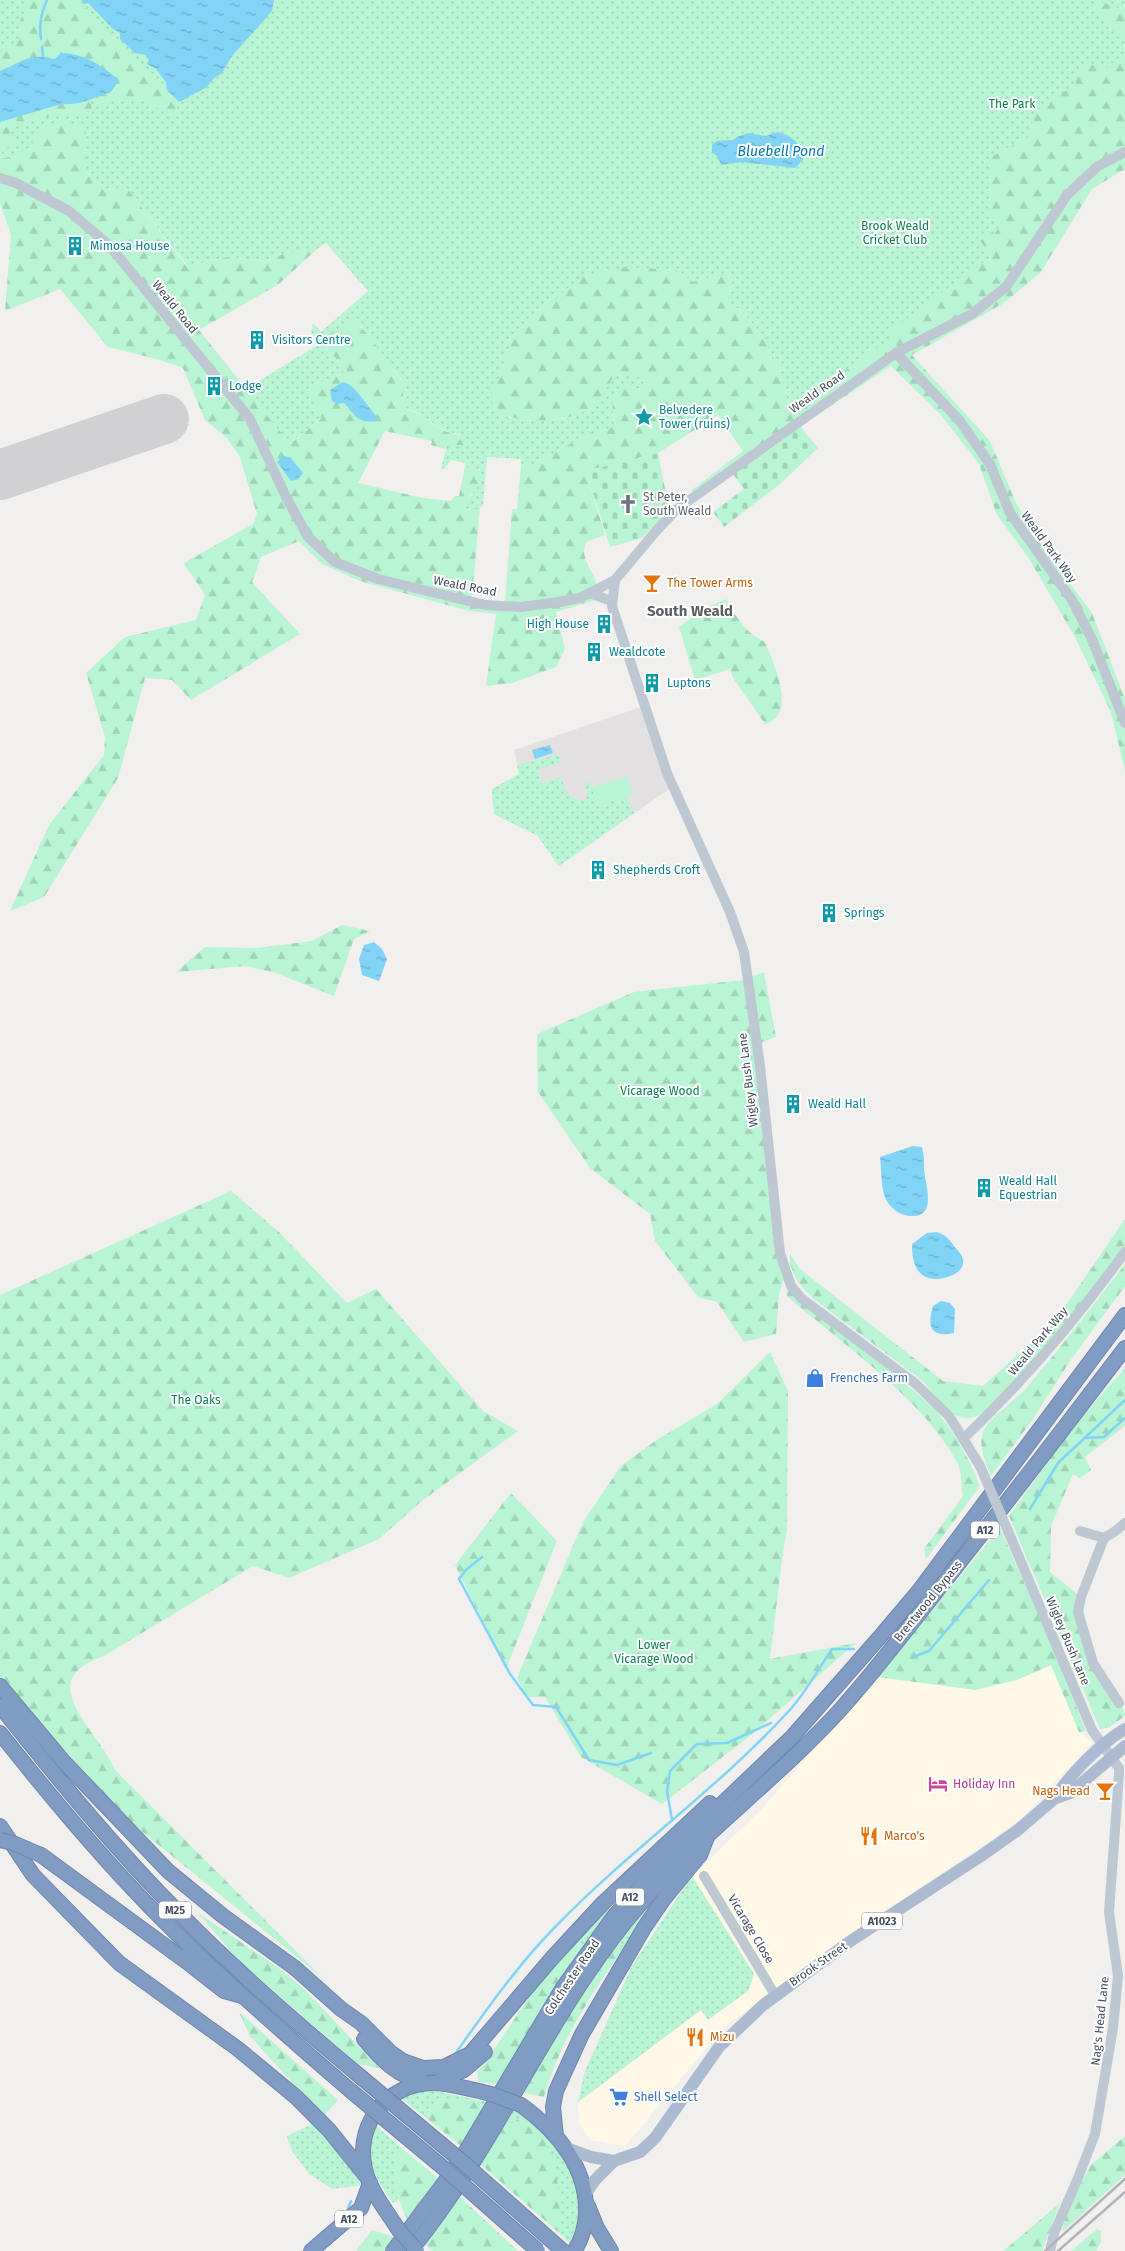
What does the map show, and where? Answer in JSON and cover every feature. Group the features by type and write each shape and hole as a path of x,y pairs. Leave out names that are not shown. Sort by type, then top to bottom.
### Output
{"highway":[{"name":"Brentwood Bypass","path":"792,1737 918,1592 1125,1315"},
{"name":"Brentwood Bypass","path":"708,1834 805,1746 851,1696 1012,1496 1125,1348"},
{"name":"M25","path":"0,1686 50,1747 151,1854"},
{"name":"M25","path":"0,1706 93,1820 181,1915 267,1997 465,2164 563,2251"},
{"name":"M25","path":"11,1720 45,1750 129,1837 200,1897 295,1968 341,2009 355,2018 385,2048 403,2061 416,2067 430,2069 451,2065 470,2054 514,2005"},
{"name":"M25","path":"0,1733 52,1797 121,1876 168,1926 243,1996 351,2091 452,2175 538,2251"},
{"name":"A12","path":"432,2083 464,2070 477,2060 490,2046 514,2005 575,1933 648,1859 746,1771 792,1737"},
{"name":"Colchester Road","path":"398,2250 461,2159 562,1989 615,1915 681,1843 792,1737"},
{"path":"0,1826 33,1875 119,1963 238,2049 296,2097 329,2130 368,2180 398,2229 417,2251"},
{"name":"A12","path":"556,2136 553,2107 556,2091 582,2034 644,1928 663,1900 700,1855 708,1834"},
{"name":"Colchester Road","path":"398,2250 441,2212 476,2160 558,2018 591,1966 650,1892 708,1834"},
{"name":"M25","path":"0,1840 13,1843 41,1855 224,1991 243,1996"},
{"name":"M25","path":"341,2009 381,2059 393,2070 405,2076 432,2083"},
{"path":"368,2180 363,2154 365,2130 376,2111 388,2098 408,2087 432,2083 491,2094 521,2105 535,2115 566,2148 578,2170 597,2228 611,2251"},
{"name":"A12","path":"311,2251 361,2208 368,2180"},
{"path":"574,2251 583,2235 586,2198"}],"main road":[{"name":"Brook Street","path":"566,2148 591,2156 614,2160 640,2152 655,2138 719,2047 749,2017 775,1995 852,1940 1018,1830 1054,1799 1062,1786 1109,1738 1125,1729"},
{"name":"Brook Street","path":"1054,1799 1070,1793 1125,1746"},
{"name":"Brook Street","path":"586,2198 595,2180 614,2160"}],"street":[{"name":"Weald Road","path":"0,178 16,183 69,210 110,246 250,419 286,497 308,536 336,562 378,579 484,605 522,607 580,598 615,580 656,530 677,509 896,352 972,314 1006,287 1067,195 1098,166 1125,152"},
{"name":"Weald Park Way","path":"896,352 959,420 990,464 1010,513 1072,600 1092,639 1125,723"},
{"name":"Wigley Bush Lane","path":"615,580 611,601 667,773 730,912 744,952 760,1066 780,1253 791,1286 801,1298 916,1384 949,1416 980,1466 1088,1721 1102,1746 1112,1757"},
{"path":"590,593 611,601"},
{"name":"Weald Park Way","path":"963,1439 1008,1396 1046,1354 1125,1252"},
{"path":"1119,1703 1093,1662 1078,1612 1081,1597 1104,1538 1125,1523"},
{"path":"1080,1531 1104,1538"},
{"name":"Nag's Head Lane","path":"1050,2251 1054,2233 1085,2163 1095,2134 1113,2028 1118,1976 1109,1912 1119,1768 1112,1757"},
{"name":"Vicarage Close","path":"704,1876 775,1995"}],"shaded area":[{"path":"644,706 669,789 559,866 538,836 494,814 492,789 520,774 514,750"},
{"path":"1051,1665 1079,1732 1092,1743 1020,1820 837,1944 723,2028 627,2144 624,2146 590,2140 579,2122 578,2103 701,2010 708,2019 754,1973 692,1876 760,1811 877,1677 911,1680 1017,1680"}],"green space":[{"path":"0,0 1125,0 1125,152 1050,221 890,331 892,338 790,408 778,366 758,330 740,309 726,306 733,276 706,278 693,282 676,270 513,335 499,379 508,418 548,420 570,417 587,404 615,375 633,375 647,386 639,389 628,386 612,414 615,427 578,439 530,467 521,466 521,459 487,457 483,506 466,510 465,501 472,495 481,471 465,467 465,463 451,460 444,469 441,469 447,445 463,445 460,434 444,430 419,413 404,408 403,393 406,385 381,355 361,326 342,334 337,339 316,338 311,332 313,323 321,332 368,291 326,243 317,249 286,253 266,261 229,257 208,261 189,268 126,187 104,189 86,173 35,142 23,154 0,159"},
{"path":"30,0 77,0 120,43 177,106 176,116 132,97 100,104 98,96 111,92 119,80 98,64 62,53 54,59 43,56 0,71 0,51 23,37 18,25"},
{"path":"1102,2 1118,8 1125,4 1125,39 1120,30 1109,28 1094,8"},
{"path":"1125,53 1125,169 1092,189 1041,272 1004,303 912,355 990,441 1016,503 1044,549 1092,613 1125,699 1125,771 1111,712 1075,637 1028,557 997,515 979,464 940,414 891,366 692,498 692,490 743,451 718,415 658,453 586,471 605,535 586,542 584,548 585,558 597,585 596,600 556,612 565,649 556,667 512,683 486,686 496,614 469,611 360,581 322,564 299,541 261,557 252,582 300,634 191,700 172,680 145,678 118,778 44,897 10,911 49,825 104,755 105,737 86,673 125,637 196,620 205,595 184,563 253,524 257,514 240,457 226,437 205,420 183,368 160,360 108,347 60,289 5,311 11,235 0,203 0,159 26,150 40,127 64,120 86,131 86,173 104,189 126,187 188,268 208,261 229,257 266,261 286,253 317,249 279,284 199,330 290,444 322,418 310,394 310,385 331,380 347,370 316,338 337,339 342,334 342,326 352,321 359,325 406,385 403,393 404,408 422,415 444,431 466,437 463,445 447,445 445,449 431,445 432,441 385,431 358,483 423,498 451,501 455,496 459,496 465,467 481,471 481,483 465,502 466,510 480,507 472,597 488,601 505,601 512,509 517,509 521,466 530,467 578,439 614,427 612,401 618,390 628,386 639,389 647,385 633,375 615,375 600,398 592,406 567,418 531,420 496,414 491,398 493,383 499,379 513,335 582,276 624,267 676,270 693,282 706,278 734,276 726,306 740,309 758,330 778,366 790,408 891,338 890,331 991,257 980,240 987,233 994,234 1001,225 1000,220 994,221 987,216 990,191 988,174 991,157 1028,137 1039,109 1075,85 1080,67 1094,65 1104,70"},
{"path":"91,99 92,117 60,114 40,118 10,129 16,141 0,154 0,122 57,105 78,103"},
{"path":"321,343 347,370 331,380 310,385 322,418 289,444 248,392 251,390 249,387"},
{"path":"800,426 818,448 780,484 724,527 713,512 744,489 730,470"},
{"path":"658,453 668,504 671,509 642,538 610,547 586,471"},
{"path":"726,599 747,629 765,642 778,675 782,699 780,710 775,719 765,724 733,678 730,669 695,680 679,627 702,610"},
{"path":"558,755 561,762 538,770 542,784 561,777 564,787 572,797 585,800 588,796 584,783 590,782 597,805 626,796 634,813 559,866 538,836 494,814 492,789 519,774 517,765"},
{"path":"627,776 633,794 597,805 592,787"},
{"path":"342,925 370,931 354,939 334,996 273,972 245,966 176,972 205,947 257,948 312,941"},
{"name":"Vicarage Wood","path":"764,972 776,1037 757,1044 786,1272 779,1294 776,1334 744,1342 717,1302 698,1297 655,1241 650,1214 590,1168 538,1092 537,1034 634,992 743,980"},
{"name":"The Oaks","path":"231,1191 278,1231 347,1303 376,1289 483,1411 518,1431 423,1500 379,1539 289,1578 253,1566 104,1656 83,1666 72,1679 70,1692 75,1707 107,1754 115,1770 323,1978 129,1821 0,1677 0,1295"},
{"path":"1125,1219 1125,1245 1052,1341 985,1413 970,1418 959,1416 947,1409 924,1382 815,1300 795,1277 790,1264 790,1254 800,1269 943,1381 983,1386 1055,1321"},
{"path":"1125,1264 1125,1286 1072,1358 1031,1422 991,1476 981,1446 982,1434 985,1428 1027,1387"},
{"path":"788,1286 933,1407 948,1425 965,1455 980,1486 926,1559 924,1549 963,1496 961,1474 957,1462 924,1416 903,1394 787,1296"},
{"name":"Lower Vicarage Wood","path":"770,1352 788,1391 787,1529 770,1659 856,1643 751,1735 662,1804 581,1757 545,1697 527,1697 517,1678 583,1522 621,1466 658,1439 717,1404"},
{"path":"1125,1368 1125,1426 1085,1457 1091,1470 1080,1478 1073,1474 1051,1526 1050,1572 1081,1597 1093,1663 1125,1713 1125,1716 1110,1727 1100,1729 1009,1516 1073,1427"},
{"path":"511,1493 557,1541 506,1669 455,1565"},
{"path":"1000,1528 1054,1650 1086,1731 1079,1732 1051,1665 1017,1680 975,1690 877,1677"},
{"path":"692,1876 754,1974 749,1990 708,2020 701,2010 578,2102 585,2071 632,1966"},
{"path":"657,1895 657,1898 624,1947 615,1941"},
{"path":"607,1906 612,1910 582,1947 574,1941"},
{"path":"198,1913 280,1969 305,1990 379,2068 358,2064 240,1962"},
{"path":"574,1941 582,1947 532,2025 501,2085 479,2082 477,2072 543,1977"},
{"path":"615,1941 624,1947 600,1982 567,2038 550,2077 544,2097 519,2092"},
{"path":"239,2012 338,2100 323,2117 250,2036"},
{"path":"435,2091 488,2102 487,2106 473,2101 440,2098 426,2118 401,2098 417,2092"},
{"path":"440,2098 473,2101 487,2106 461,2146 426,2118"},
{"path":"511,2110 534,2123 545,2133 564,2157 577,2183 580,2195 579,2220 571,2244 558,2232 561,2224 520,2118 501,2130"},
{"path":"520,2118 540,2132 556,2166 561,2225 558,2232 479,2163 501,2130"},
{"path":"314,2123 336,2148 362,2185 333,2189 309,2174 292,2151 287,2136"},
{"path":"376,2126 403,2149 395,2161 398,2201 393,2203 376,2176 370,2157 370,2147"},
{"path":"1125,2136 1125,2175 1062,2232 1067,2211 1090,2166"},
{"path":"403,2149 440,2180 408,2221 399,2200 394,2178 395,2161"},
{"path":"458,2195 518,2251 433,2251 422,2242"},
{"path":"1060,2203 1042,2251 1003,2251 1008,2247"},
{"path":"1097,2229 1101,2231 1101,2242 1096,2251 1071,2251"},
{"path":"372,2230 391,2236 395,2241 385,2251 356,2251"}],"water":[{"path":"82,0 274,0 272,11 232,56 222,73 214,78 207,87 179,102 167,90 166,82 156,69 147,64 149,59 145,55 135,53 120,39 120,33 113,29 88,3 84,4"},
{"path":"62,53 86,58 119,80 111,92 80,103 58,105 0,122 0,71 26,59 46,57 54,59"},
{"name":"Bluebell Pond","path":"778,132 792,138 801,149 803,160 795,168 741,162 721,165 717,156 712,152 712,145 717,141 733,140 749,133 766,136"},
{"path":"343,382 352,386 361,396 377,417 376,421 360,420 344,403 337,404 332,401 330,390"},
{"path":"283,456 290,457 303,473 298,479 291,481 277,462"},
{"path":"550,745 553,753 535,759 532,750"},
{"path":"374,942 382,949 387,959 379,981 362,975 359,959 364,945"},
{"path":"913,1146 922,1147 928,1198 925,1211 919,1215 911,1216 904,1215 892,1208 885,1198 882,1187 880,1157"},
{"path":"937,1232 951,1241 962,1256 963,1263 958,1272 953,1275 934,1279 924,1276 917,1270 912,1244 927,1233"},
{"path":"941,1301 950,1303 955,1309 954,1333 940,1334 932,1329 930,1319 933,1306"}],"waterway":[{"path":"41,39 41,19 47,0"},
{"path":"42,47 43,56"},
{"path":"1030,1509 1058,1463 1125,1400"},
{"path":"1084,1438 1104,1437 1125,1418"},
{"path":"482,1557 466,1570 459,1579 510,1674 533,1705 556,1707 589,1760 617,1765 651,1753"},
{"path":"913,1657 929,1651 989,1580"},
{"path":"455,2054 517,1970 558,1924 614,1871 759,1742 799,1699 832,1649 854,1649"},
{"path":"672,1820 667,1791 670,1771 697,1744 727,1743 771,1723"},
{"path":"347,2211 351,2201"}],"runway":[{"path":"0,475 164,419"}],"railway":[{"path":"1045,2251 1125,2179"},
{"path":"1058,2251 1125,2192"}],"place":[{"name":"Mimosa House","path":"75,246"},
{"name":"Visitors Centre","path":"257,340"},
{"name":"Lodge","path":"214,386"},
{"name":"Belvedere Tower (ruins)","path":"644,417"},
{"name":"St Peter, South Weald","path":"628,504"},
{"name":"The Tower Arms","path":"652,583"},
{"name":"High House","path":"604,624"},
{"name":"Wealdcote","path":"594,652"},
{"name":"Luptons","path":"652,683"},
{"name":"Shepherds Croft","path":"598,870"},
{"name":"Springs","path":"829,913"},
{"name":"Weald Hall","path":"793,1104"},
{"name":"Weald Hall Equestrian","path":"984,1188"},
{"name":"Frenches Farm","path":"815,1378"},
{"name":"Holiday Inn","path":"938,1784"},
{"name":"Nags Head","path":"1105,1791"},
{"name":"Marco's","path":"869,1836"},
{"name":"Mizu","path":"695,2037"},
{"name":"Shell Select","path":"619,2097"}],"district":[{"name":"South Weald","path":"690,611"}],"park label":[{"name":"The Park","path":"1012,104"},
{"name":"Brook Weald Cricket Club","path":"895,233"}]}
